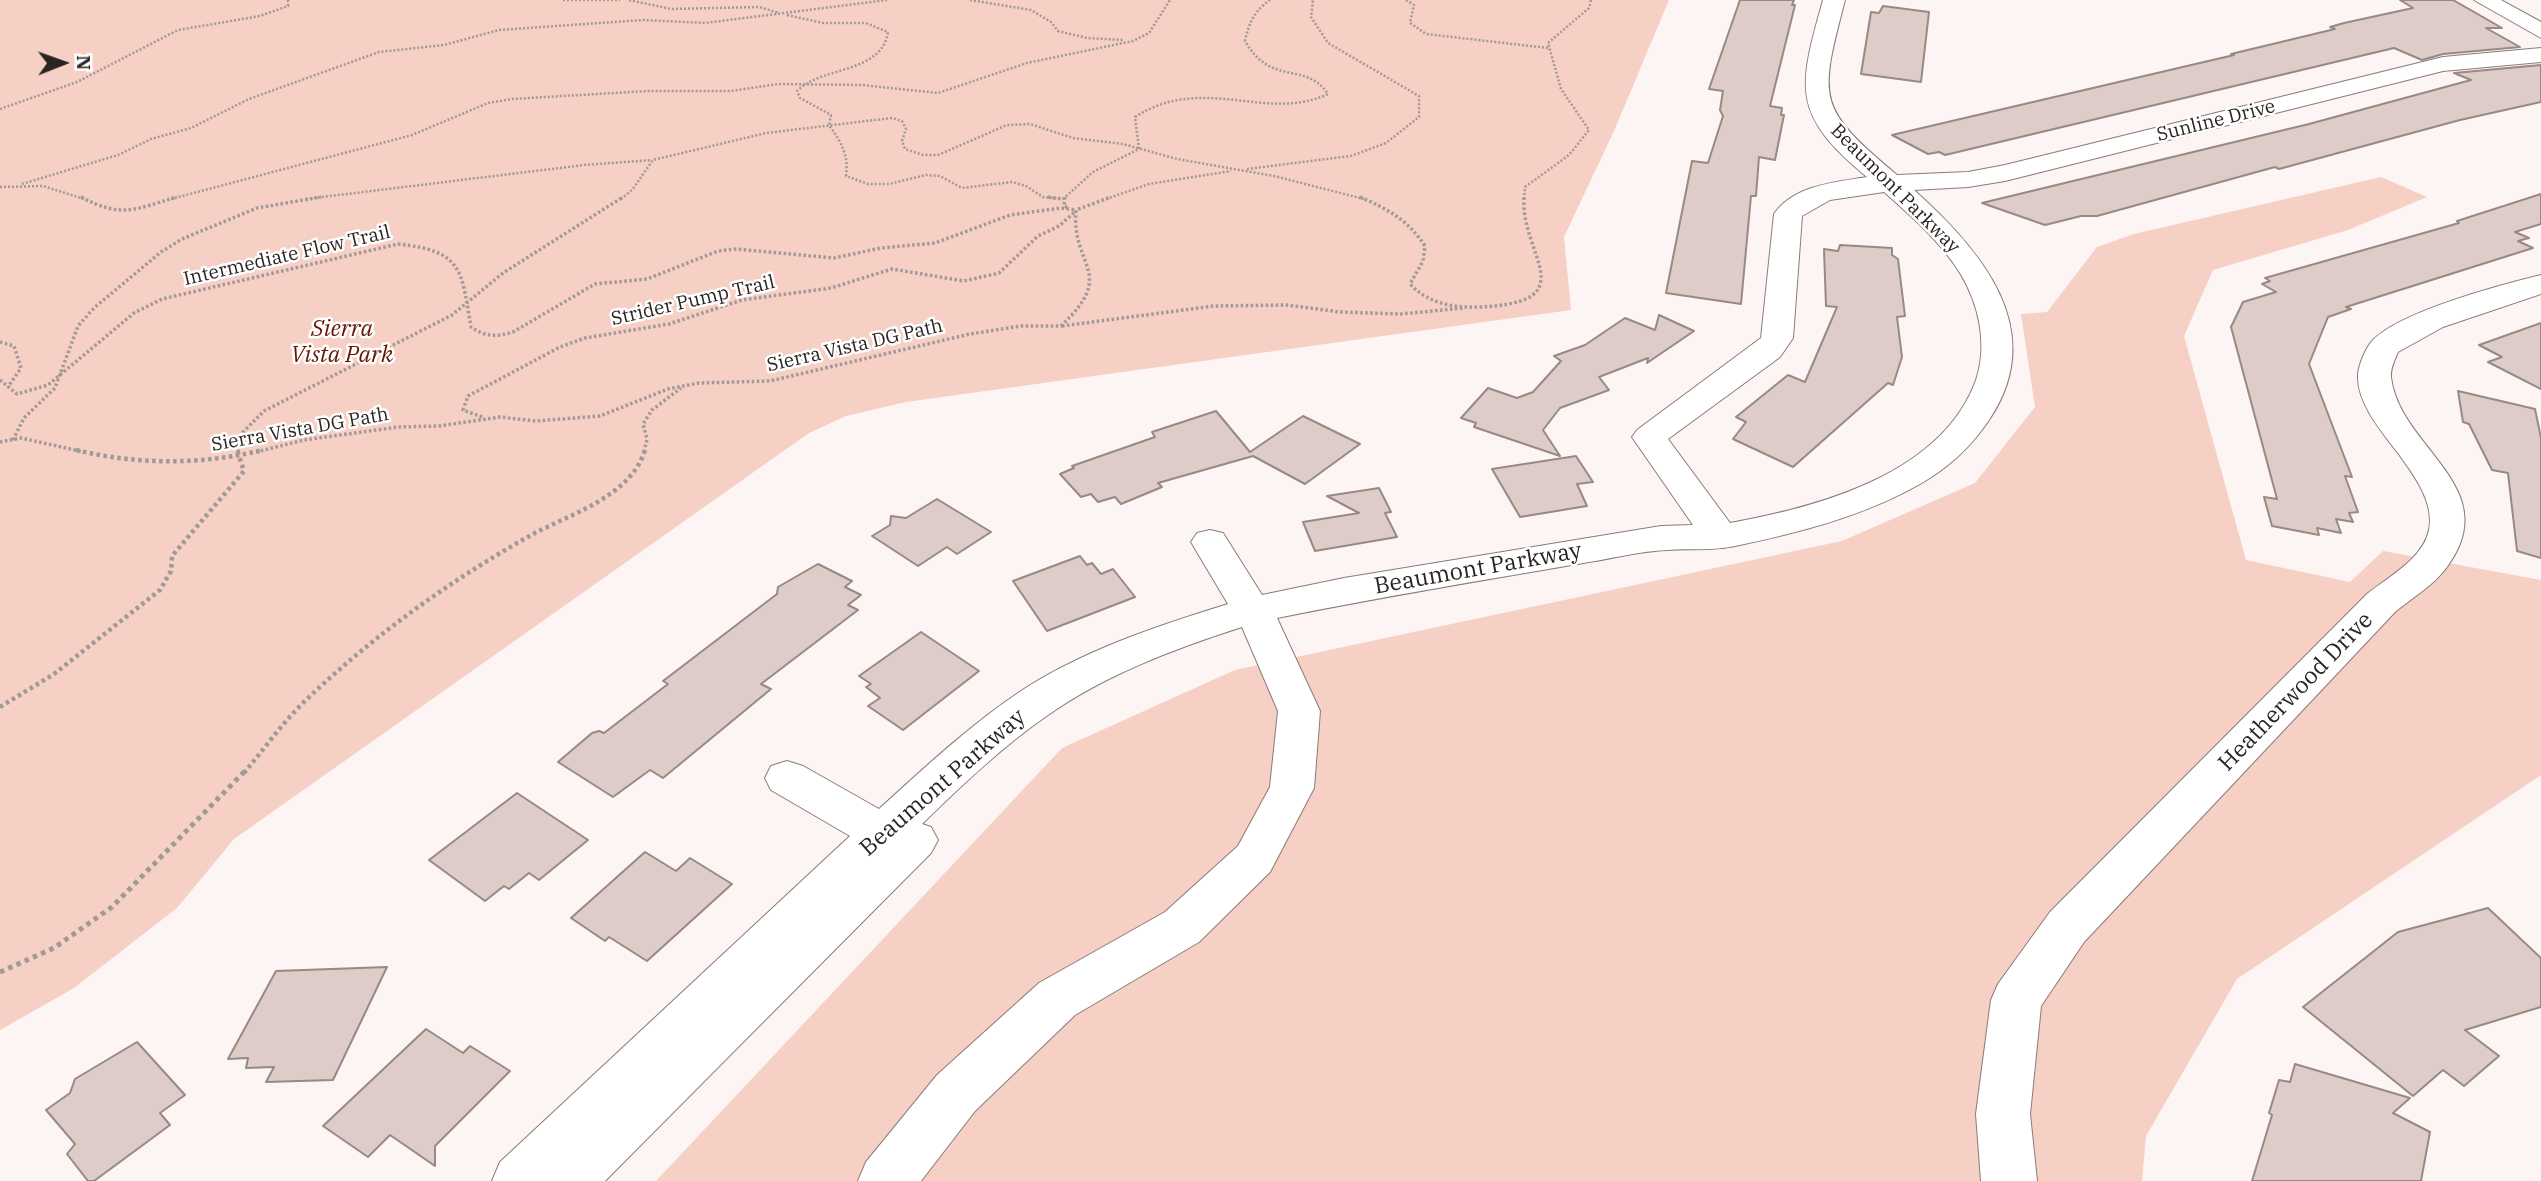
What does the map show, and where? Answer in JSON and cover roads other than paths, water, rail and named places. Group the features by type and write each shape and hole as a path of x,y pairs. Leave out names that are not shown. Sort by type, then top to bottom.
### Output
{"street":[{"name":"Beaumont Parkway","path":"520,1181 896,840 999,760 1059,718 1156,666 1257,620 1354,610 1695,550 1720,536 1845,506 1884,488 1957,441 1978,415 1993,384 1998,355 1997,330 1978,278 1957,248 1839,138 1819,103 1816,72 1834,0"},
{"path":"2485,0 2541,31"},
{"name":"Sunline Drive","path":"1720,536 1649,437 1769,350 1777,338 1788,214 1794,205 1824,193 1890,183 1965,180 2005,173 2443,64 2541,55"},
{"name":"Heatherwood Drive","path":"2009,1181 2003,1114 2016,1000 2067,927 2381,603 2434,557 2446,533 2448,509 2435,479 2393,425 2378,398 2376,369 2384,346 2409,329 2541,284"},
{"path":"886,1181 956,1093 1057,999 1182,927 1254,859 1292,788 1299,711 1257,620 1210,542"},
{"path":"787,778 896,840"},
{"name":"Beaumont Parkway","path":"566,1181 896,840"}],"park label":[{"name":"Sierra Vista Park","path":"342,342"}]}
